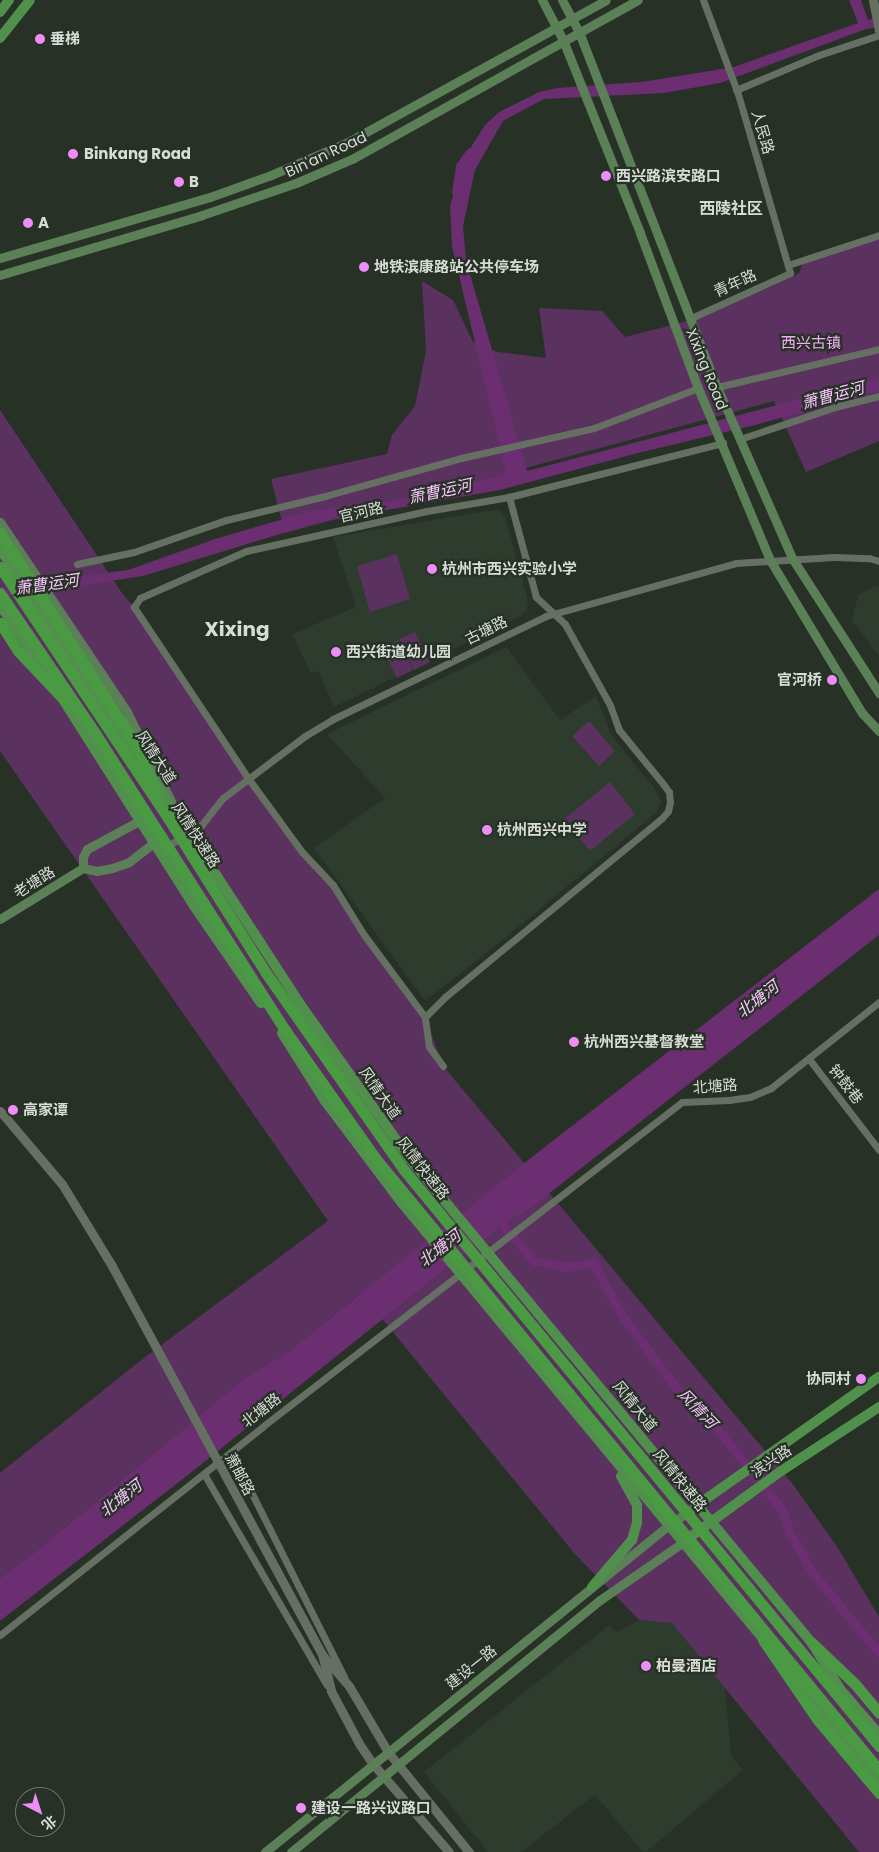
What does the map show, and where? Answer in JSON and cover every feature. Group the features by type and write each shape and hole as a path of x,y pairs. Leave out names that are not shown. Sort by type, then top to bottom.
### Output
{"highway":[{"path":"0,533 5,549 138,748 173,817"},
{"name":"风情快速路","path":"5,566 173,817 287,1004 404,1170 879,1746"},
{"name":"风情快速路","path":"0,592 95,733 285,1030 376,1159 879,1770"},
{"path":"0,623 18,650 95,733"},
{"path":"763,1640 817,1719 879,1793"},
{"path":"812,1643 855,1684 879,1713"}],"main road":[{"path":"0,12 9,0"},
{"path":"0,38 30,0"},
{"name":"Xixing Road","path":"542,0 563,40 640,233 698,388 722,441 770,560 862,712 879,731"},
{"name":"Xixing Road","path":"562,0 579,32 717,387 792,558 879,693"},
{"name":"Bin'an Road","path":"0,258 210,197 271,175 348,142 606,0"},
{"name":"Bin'an Road","path":"0,275 212,212 296,183 360,154 638,0"},
{"path":"0,522 126,710 173,817"},
{"name":"风情大道","path":"5,549 5,566 36,601 125,737 173,817 189,835 320,1034 408,1158 812,1643 840,1689 879,1734"},
{"path":"1,607 75,717 153,843 325,1101 415,1219 669,1525 879,1783"},
{"path":"139,821 88,849 82,857 83,868 98,871 129,862 153,843"},
{"name":"老塘路","path":"0,919 83,868"},
{"name":"滨兴路","path":"696,1506 879,1377"},
{"name":"滨兴路","path":"682,1542 781,1471 879,1407"},
{"path":"592,1587 632,1540 637,1506 630,1490 598,1440"},
{"name":"建设一路","path":"265,1852 669,1525 696,1506"},
{"name":"建设一路","path":"291,1852 600,1600 682,1542"}],"street":[{"name":"人民路","path":"703,0 736,90 790,273"},
{"path":"873,0 879,30"},
{"path":"736,90 818,55 879,35"},
{"path":"788,265 879,235"},
{"name":"青年路","path":"691,318 790,273"},
{"path":"717,387 879,349"},
{"path":"77,564 134,552 226,520 325,496 461,458 594,428 698,388"},
{"path":"740,437 835,406 879,396"},
{"name":"官河路","path":"248,778 134,607 140,598 246,551 427,511 509,497 722,441"},
{"path":"425,1017 445,997 662,818 668,811 669,792 619,730 610,705 565,624 536,597 509,497"},
{"name":"古塘路","path":"153,843 169,845 189,835 200,827 223,798 305,736 333,719 546,616 736,562 792,558 869,558 879,561"},
{"path":"248,778 302,852 333,885 364,935 425,1017 429,1047 443,1066"},
{"name":"北塘路","path":"0,1635 218,1462 682,1102 750,1097 771,1088 879,1002"},
{"name":"钟鼓巷","path":"809,1059 879,1150"},
{"name":"萧邮路","path":"0,1111 62,1184 92,1230 322,1654 331,1691 360,1745 373,1764 449,1852"},
{"path":"231,1452 349,1686 388,1752 468,1852"},
{"path":"204,1474 331,1691"},
{"path":"322,1654 349,1686"}],"shaded area":[{"name":"杭州市西兴实验小学","path":"493,510 500,511 505,517 528,601 527,610 521,616 334,707 318,671 311,673 292,634 356,607 333,537"},
{"path":"874,586 879,586 879,656 852,621 858,595"},
{"name":"杭州西兴中学","path":"506,647 560,720 596,696 612,736 657,792 661,801 657,812 499,943 425,1001 314,848 385,798 327,734"},
{"path":"639,1620 672,1623 725,1688 731,1755 743,1770 646,1852 643,1852 595,1795 521,1852 488,1852 424,1772 609,1625 618,1632"}],"green space":[{"name":"西兴古镇","path":"879,234 879,441 806,472 774,401 285,533 271,479 387,454 392,435 415,406 426,351 422,281 453,300 473,342 498,352 546,358 539,308 602,311 625,337 703,317 794,276 800,272 802,264"},
{"path":"0,410 122,593 134,607 302,852 333,885 425,1017 443,1066 792,1483 838,1548 879,1617 879,1852 859,1852 672,1623 639,1620 574,1553 361,1293 286,1353 246,1377 40,1548 0,1578 0,1473 140,1361 328,1221 0,751"},
{"path":"397,554 410,599 370,612 357,566"},
{"path":"415,632 430,662 414,670 399,639"},
{"path":"398,640 413,670 397,678 382,648"},
{"path":"589,721 615,751 599,766 572,736"},
{"path":"610,782 635,814 590,851 564,819"}],"water":[{"name":"萧曹运河","path":"849,0 861,0 868,20 879,17 879,27 866,29 720,83 664,93 544,99 503,121 475,170 463,226 466,260 527,471 879,378 879,391 755,425 638,453 500,490 319,522 143,576 0,598 0,587 128,570 218,538 311,511 418,497 506,473 452,246 450,206 466,155 485,125 499,112 539,92 557,88 642,82 734,67 858,23"},
{"name":"北塘河","path":"879,889 879,935 528,1210 507,1221 439,1274 193,1471 0,1621 0,1578 40,1548 246,1377 286,1353 537,1153"}],"waterway":[{"path":"456,192 460,166 470,152"},
{"name":"风情河","path":"496,1217 534,1261 567,1267 593,1263 623,1317 682,1396 718,1430 782,1510 790,1533 811,1571 879,1653"}],"place":[{"name":"垂梯","path":"40,39"},
{"name":"Binkang Road","path":"73,154"},
{"name":"西兴路滨安路口","path":"606,176"},
{"name":"B","path":"179,182"},
{"name":"A","path":"28,223"},
{"name":"地铁滨康路站公共停车场","path":"364,267"},
{"name":"杭州市西兴实验小学","path":"432,569"},
{"name":"西兴街道幼儿园","path":"336,652"},
{"name":"官河桥","path":"832,680"},
{"name":"杭州西兴中学","path":"487,830"},
{"name":"杭州西兴基督教堂","path":"574,1042"},
{"name":"高家谭","path":"13,1110"},
{"name":"协同村","path":"861,1379"},
{"name":"柏曼酒店","path":"646,1666"},
{"name":"建设一路兴议路口","path":"301,1808"}],"district":[{"name":"西陵社区","path":"731,209"},
{"name":"Xixing","path":"237,629"}]}
